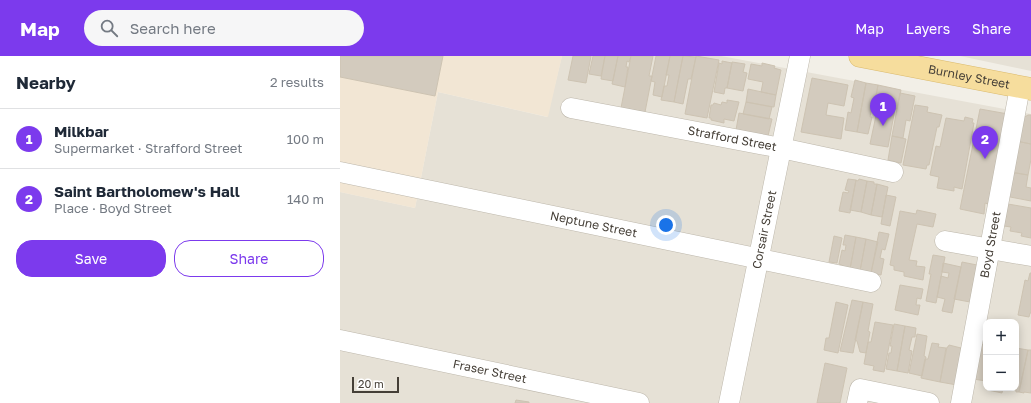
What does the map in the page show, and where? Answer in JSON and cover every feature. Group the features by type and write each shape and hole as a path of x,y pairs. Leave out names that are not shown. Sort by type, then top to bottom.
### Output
{"main road":[{"name":"Burnley Street","path":"860,56 1026,88"}],"street":[{"name":"Corsair Street","path":"729,403 800,56"},
{"name":"Boyd Street","path":"961,403 993,232 1026,88"},
{"name":"Strafford Street","path":"571,108 781,148 893,172"},
{"name":"Neptune Street","path":"340,172 872,282"},
{"path":"945,241 1031,256"},
{"name":"Fraser Street","path":"340,340 639,403"},
{"path":"857,403 860,389 929,403"}],"shaded area":[{"path":"340,56 562,56 548,117 438,92 415,208 340,192"},
{"path":"562,56 721,56 1031,114 1031,403 340,403 340,192 415,208 438,92 547,117"},
{"path":"960,56 1031,56 1031,71"}],"building":[{"path":"340,56 443,56 435,96 340,77"},
{"path":"573,56 591,56 586,83 568,80"},
{"path":"593,56 605,56 601,76 589,74"},
{"path":"605,56 618,56 613,81 601,79"},
{"path":"618,56 631,56 629,62 627,61 626,67 628,67 625,87 612,84"},
{"path":"631,56 653,56 649,76 652,76 645,112 621,108"},
{"path":"656,56 670,56 662,97 653,95 655,82 651,81"},
{"path":"670,56 683,56 674,102 661,100 664,86 667,86 669,75 666,75"},
{"path":"683,56 696,57 691,79 688,79 683,104 674,102"},
{"path":"696,56 719,60 707,118 685,114"},
{"path":"722,61 732,63 727,88 725,88 724,94 714,92 719,63 722,64"},
{"path":"732,62 745,64 743,72 747,73 743,91 727,88"},
{"path":"762,63 775,66 774,68 781,70 776,95 761,92 763,82 748,79 751,64 762,66"},
{"path":"812,78 848,85 844,106 828,103 826,115 844,118 841,139 801,132"},
{"path":"855,80 866,83 857,132 845,130 848,112 851,113 854,98 851,97"},
{"path":"866,83 878,85 875,102 873,101 870,117 872,117 868,134 857,132"},
{"path":"878,85 901,90 897,109 895,109 888,147 870,144 878,106 874,105"},
{"path":"748,89 776,95 774,107 746,102"},
{"path":"900,93 915,96 910,121 906,120 903,138 892,136"},
{"path":"727,100 739,102 734,121 724,119 724,123 711,120 711,118 709,118 711,105 714,103 721,105 722,102 727,103"},
{"path":"746,102 772,107 769,119 743,114"},
{"path":"915,105 928,107 927,112 942,115 939,127 937,127 929,165 927,165 926,169 903,165"},
{"path":"980,109 1008,114 991,205 985,203 984,214 960,209"},
{"path":"739,113 772,119 768,136 736,130"},
{"path":"1028,115 1031,115 1031,144 1016,141 1020,120"},
{"path":"965,117 973,119 972,123 974,123 962,189 954,187 954,191 937,188 939,177 930,175 936,146 940,147 946,118 964,121"},
{"path":"892,136 906,139 901,163 888,160"},
{"path":"1016,141 1031,144 1031,159 1028,175 1010,172"},
{"path":"1010,172 1028,175 1026,187 1031,188 1031,201 1005,196"},
{"path":"848,179 856,180 850,213 839,211 843,192 848,193 849,191 845,190"},
{"path":"859,179 867,181 861,212 850,210 856,180 858,181"},
{"path":"867,181 877,184 871,215 861,212"},
{"path":"877,184 888,187 882,217 871,215"},
{"path":"886,195 896,197 890,226 881,224"},
{"path":"1008,204 1031,208 1031,238 1021,236 1022,233 1010,231 1011,227 1004,226"},
{"path":"917,210 936,214 933,227 917,224 909,260 917,261 916,266 925,267 923,280 904,276 904,272 894,270 894,266 890,265 900,211 916,214"},
{"path":"879,232 889,234 885,250 882,249 880,258 884,259 881,275 871,273"},
{"path":"845,235 856,237 850,269 842,267 842,265 839,264 842,250 845,251 846,245 843,245"},
{"path":"834,236 842,238 837,263 829,262"},
{"path":"856,237 866,239 860,271 850,269"},
{"path":"866,239 878,242 871,273 860,271"},
{"path":"933,255 945,257 936,303 926,301"},
{"path":"962,262 977,265 970,302 954,299"},
{"path":"943,263 961,267 952,313 942,311 945,299 937,297 941,276 948,278 949,273 942,272"},
{"path":"1030,273 1031,313 1029,317 1018,315 1025,280 1028,281"},
{"path":"900,285 923,289 921,299 917,298 916,305 920,305 918,315 895,310"},
{"path":"852,300 863,302 853,353 840,351"},
{"path":"836,302 848,305 838,353 824,350 826,338 829,338"},
{"path":"863,302 873,304 866,353 860,352 857,341 855,340"},
{"path":"875,322 893,325 884,372 873,370 874,366 864,364 868,342 871,342"},
{"path":"894,324 905,326 897,371 886,369 889,353 891,353 892,346 890,346"},
{"path":"905,326 916,328 915,337 912,337 909,350 912,351 908,373 897,371"},
{"path":"917,334 927,336 924,356 926,357 922,376 909,373"},
{"path":"932,343 939,344 938,347 946,348 940,382 921,378 925,359 928,359"},
{"path":"980,344 983,345 983,381 973,379"},
{"path":"949,345 961,348 957,385 940,382 947,347"},
{"path":"1019,348 1028,350 1019,392 1016,392 1019,391"},
{"path":"1028,350 1031,350 1031,393 1024,393 1019,392"},
{"path":"825,363 847,368 840,403 817,403"},
{"path":"516,400 529,402 529,403 515,403"}],"place":[{"name":"Milkbar","path":"883,126"},
{"name":"Saint Bartholomew's Hall","path":"985,159"}]}
